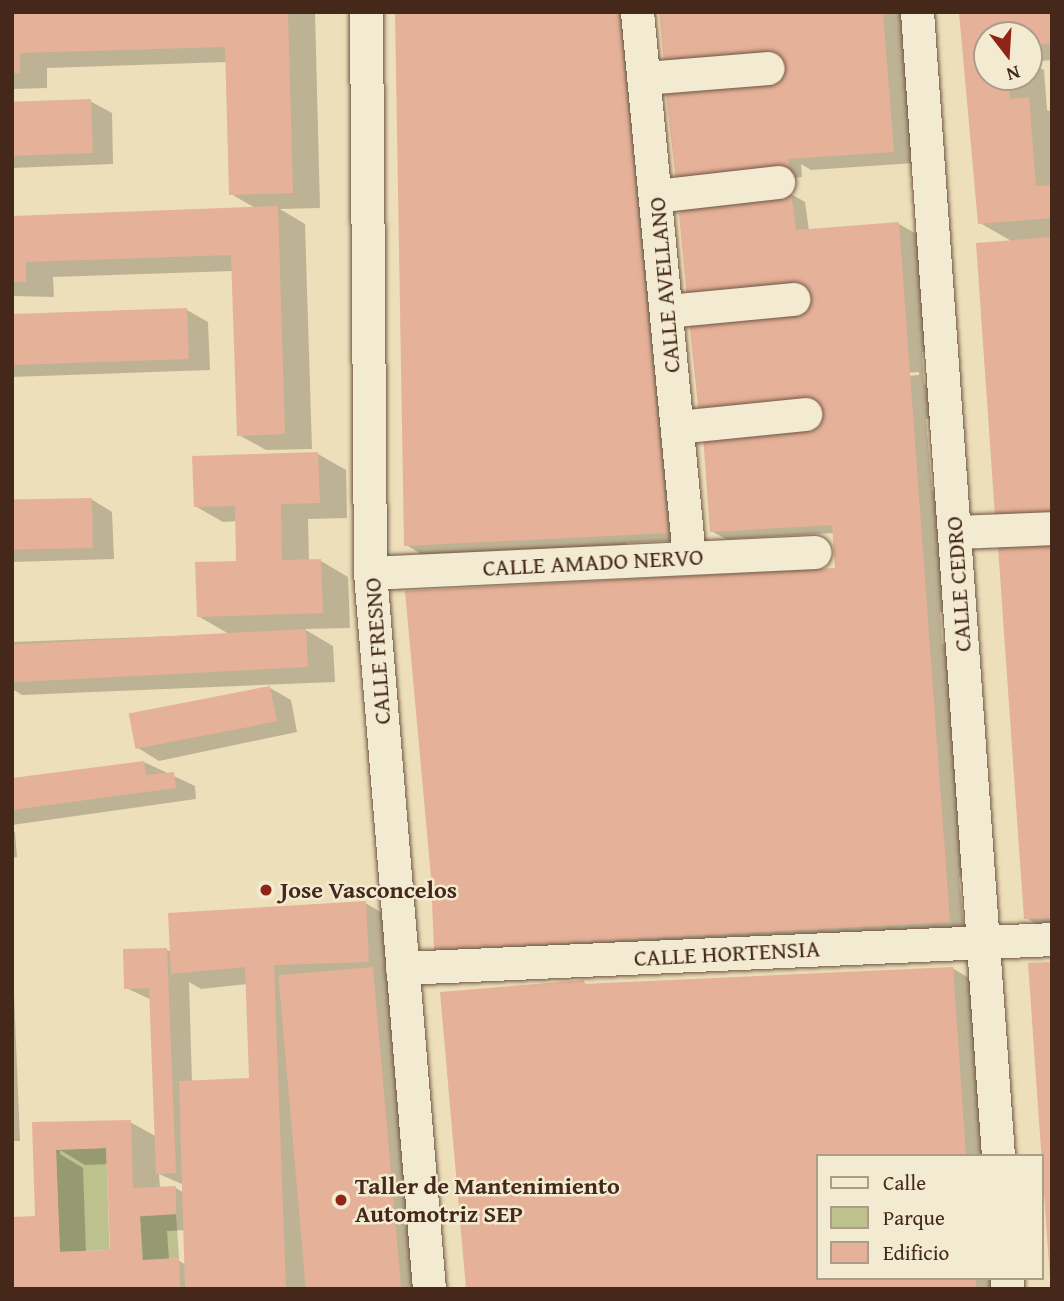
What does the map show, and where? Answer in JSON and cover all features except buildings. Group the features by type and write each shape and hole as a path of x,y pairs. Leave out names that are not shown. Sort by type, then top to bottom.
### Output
{"street":[{"name":"CALLE FRESNO","path":"366,12 370,573 429,1289"},
{"name":"CALLE AVELLANO","path":"637,12 689,557"},
{"name":"CALLE CEDRO","path":"917,12 998,1154"},
{"path":"644,78 768,68"},
{"path":"655,196 778,182"},
{"path":"666,311 793,299"},
{"path":"677,427 805,414"},
{"path":"954,532 1052,528"},
{"name":"CALLE AMADO NERVO","path":"370,573 815,552"},
{"name":"CALLE HORTENSIA","path":"402,968 1052,939"}],"green space":[{"path":"106,1148 110,1250 60,1252 56,1150"},
{"path":"176,1214 179,1258 143,1260 140,1217"}],"place":[{"name":"Jose Vasconcelos","path":"266,890"},
{"name":"Taller de Mantenimiento Automotriz SEP","path":"341,1200"}]}
